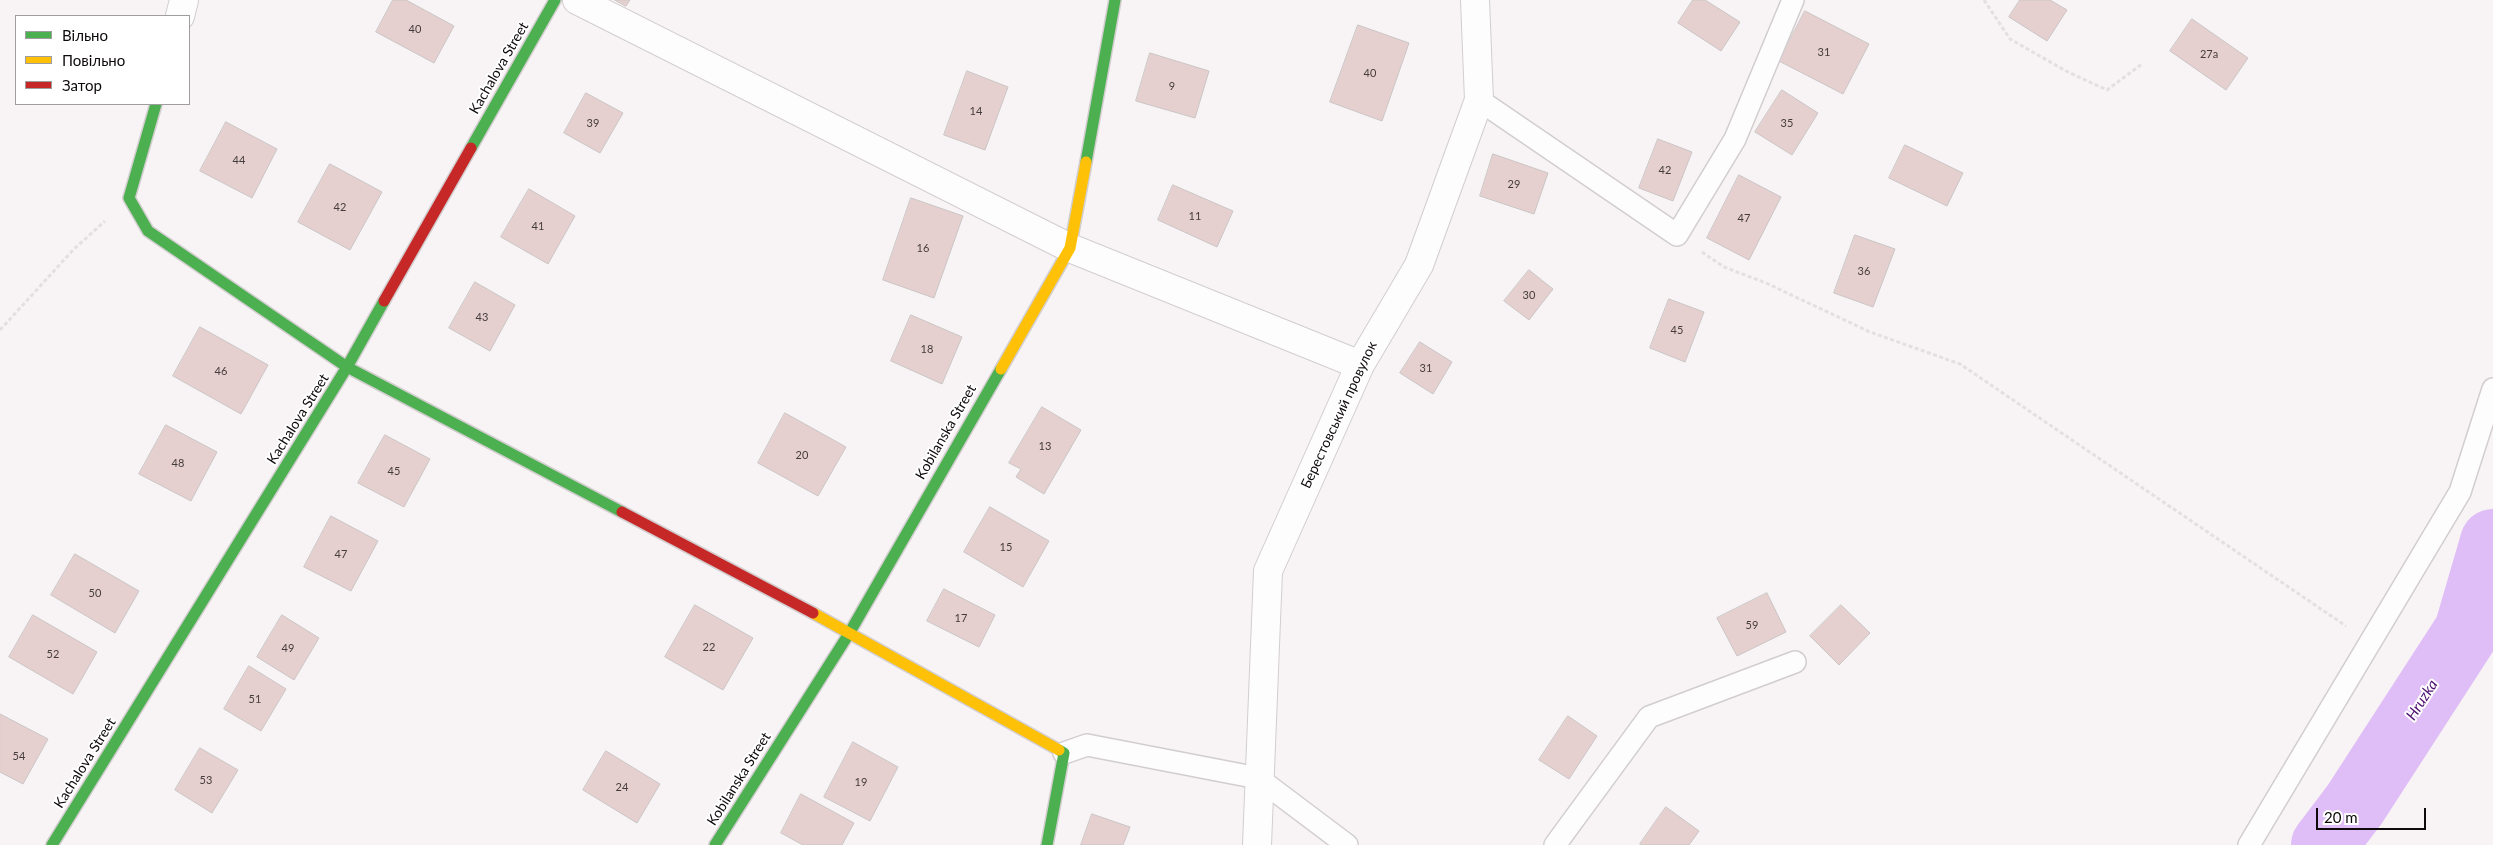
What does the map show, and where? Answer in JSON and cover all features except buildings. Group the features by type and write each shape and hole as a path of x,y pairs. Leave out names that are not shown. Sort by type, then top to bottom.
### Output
{"street":[{"path":"180,15 184,0"},
{"name":"Kachalova Street","path":"52,845 347,367 555,0"},
{"path":"577,0 1070,248 1360,365"},
{"name":"Kobilanska Street","path":"715,845 850,632 1070,248 1115,0"},
{"name":"Берестовський провулок","path":"1257,845 1258,778 1268,571 1360,365 1419,265 1479,100 1475,0"},
{"path":"156,105 129,198 148,231 347,367 850,632 1064,754 1047,845"}],"lane":[{"path":"1479,100 1676,235 1736,139 1793,0"},
{"path":"2249,845 2372,643 2460,492 2493,389"},
{"path":"1555,845 1649,716 1795,662"},
{"path":"1064,754 1087,745 1258,778 1347,845"}],"path":[{"path":"1984,0 2010,39 2066,71 2107,90 2142,64"},
{"path":"0,330 74,249 129,198"},
{"path":"1676,235 1724,267 1766,283 1870,332 1960,364 2372,643"}],"waterway":[{"name":"Hruzka","path":"2324,845 2355,804 2467,631 2493,542"}],"traffic: fast":[{"path":"471,148 555,0"},
{"path":"1086,162 1115,0"},
{"path":"156,105 129,198 148,231 347,367 622,512"},
{"path":"52,845 347,367 384,301"},
{"path":"715,845 850,632 1001,369"},
{"path":"1047,845 1064,753 1059,750"}],"traffic: slow":[{"path":"1001,369 1070,248 1086,162"},
{"path":"813,613 1059,750"}],"traffic: jam":[{"path":"384,301 471,148"},
{"path":"622,512 813,613"}]}
